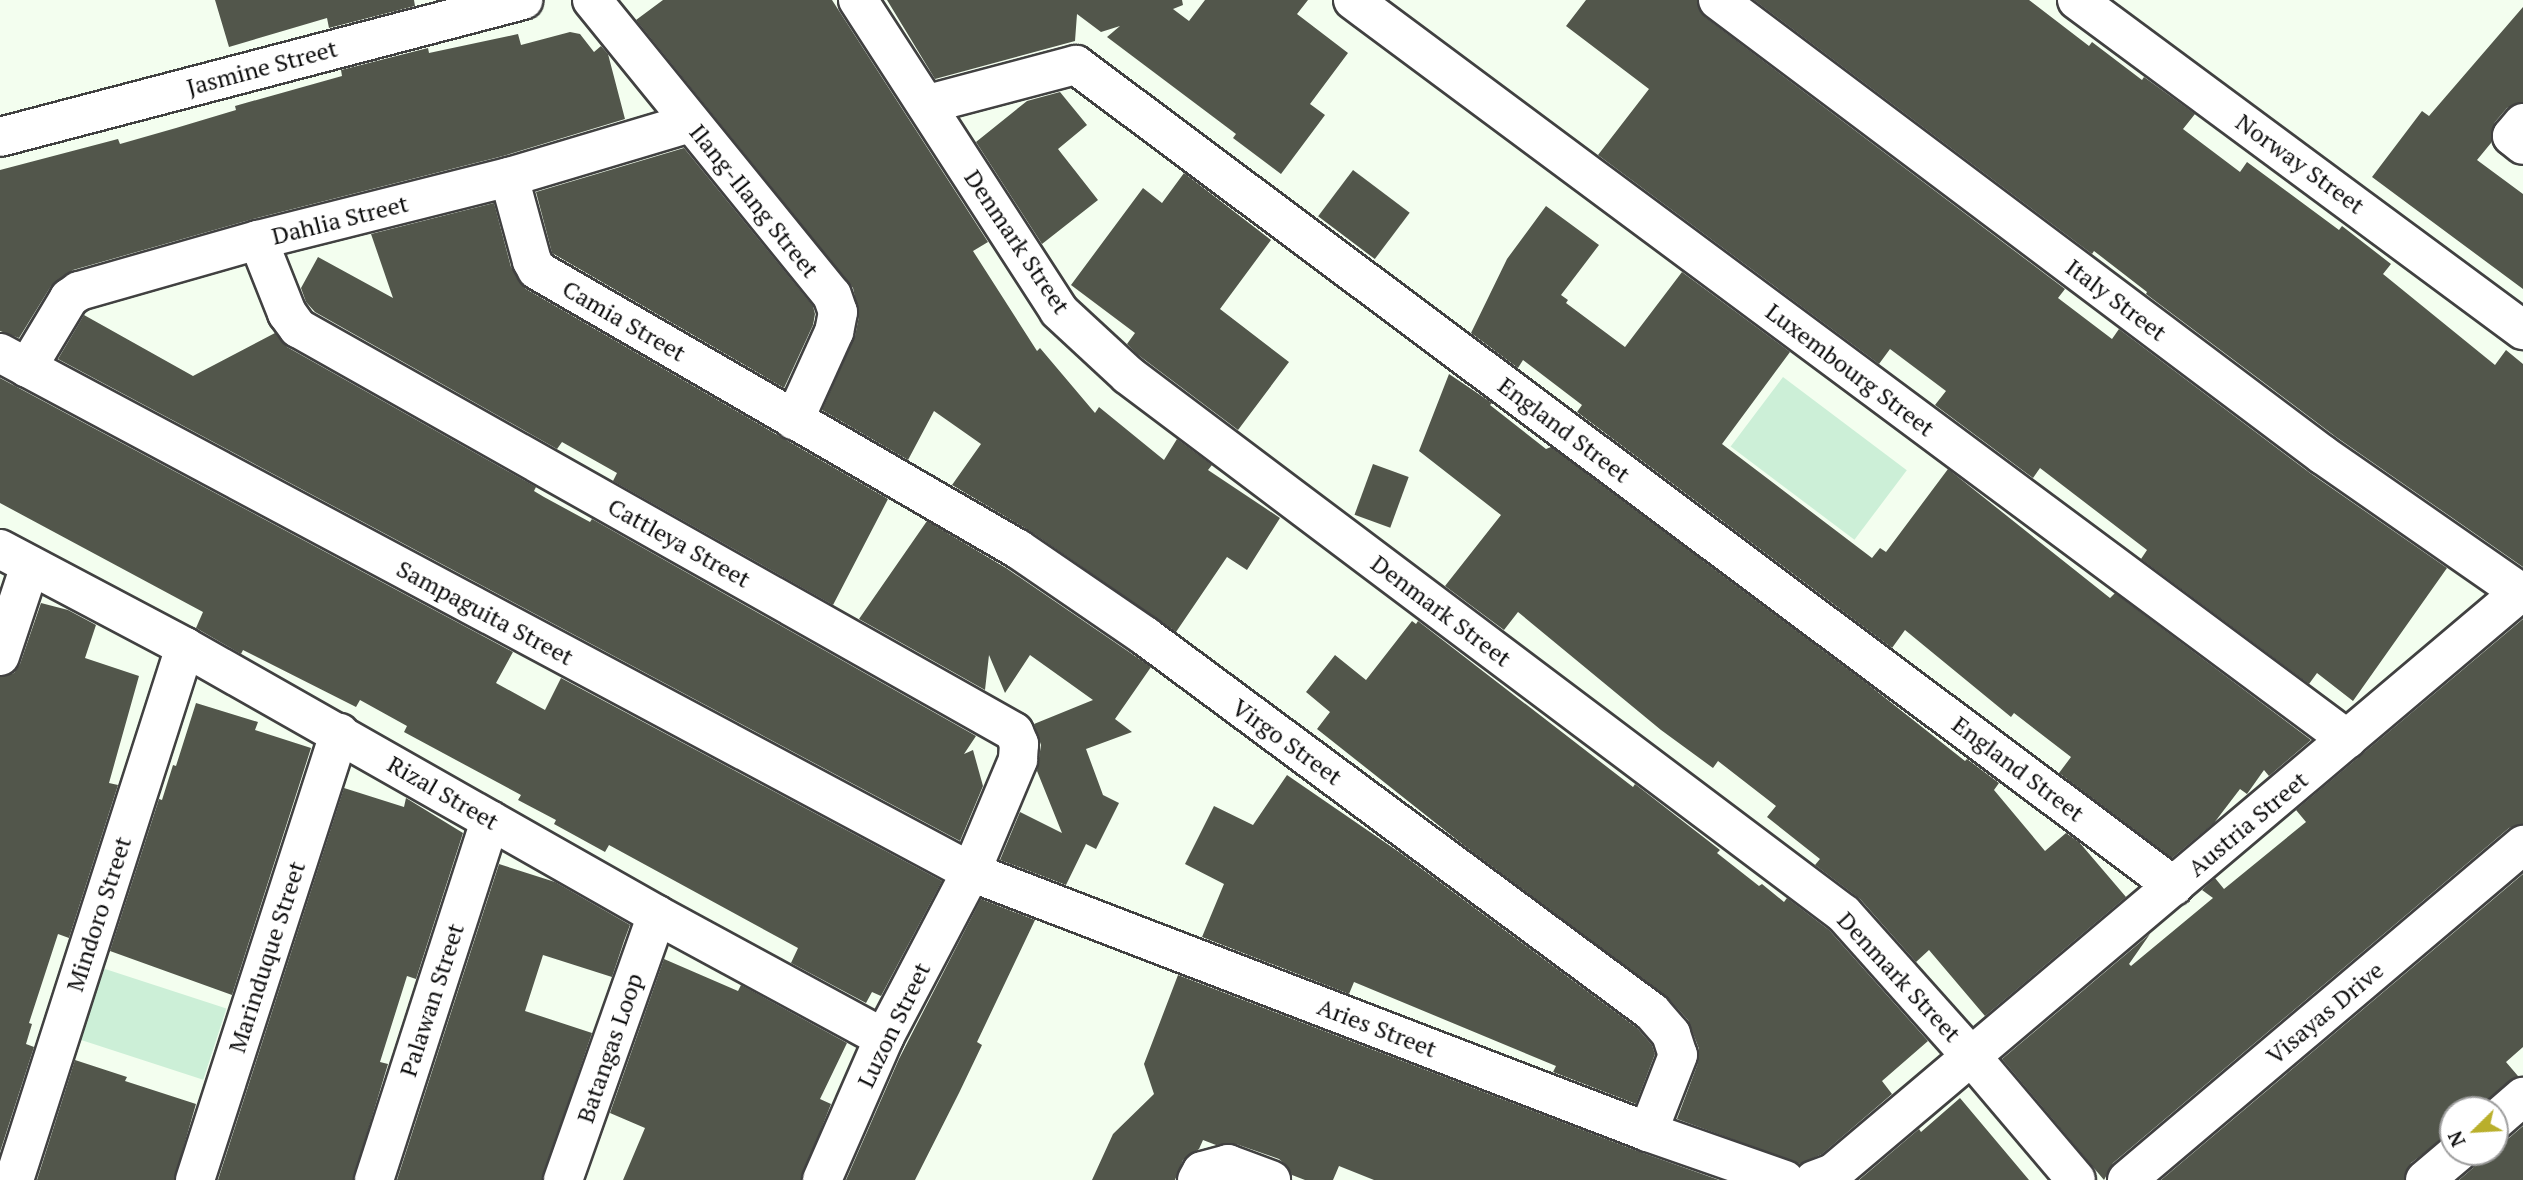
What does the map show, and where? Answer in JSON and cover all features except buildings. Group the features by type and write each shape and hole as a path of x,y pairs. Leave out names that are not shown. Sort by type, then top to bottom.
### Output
{"street":[{"name":"Jasmine Street","path":"0,137 443,10 523,0"},
{"name":"Ilang-Ilang Street","path":"592,0 832,295 838,312 834,332 794,420"},
{"name":"Denmark Street","path":"858,0 928,104 1059,311 1128,375 1844,914 1971,1056 2076,1180"},
{"name":"Luxembourg Street","path":"1353,0 2347,739"},
{"name":"Italy Street","path":"1718,0 2323,455 2522,591"},
{"name":"Norway Street","path":"2077,0 2523,330"},
{"name":"England Street","path":"928,104 1076,65 2174,886"},
{"name":"Dahlia Street","path":"13,361 69,298 79,291 258,240 509,177 690,123"},
{"path":"2523,123 2512,136 2523,145"},
{"name":"Camia Street","path":"509,177 532,261 537,270 794,420"},
{"name":"Cattleya Street","path":"258,240 287,313 298,328 1014,732 1019,744 1018,760 971,872"},
{"name":"Sampaguita Street","path":"13,361 971,872"},
{"name":"Virgo Street","path":"794,420 1018,549 1145,636 1652,1012 1671,1034 1678,1055 1648,1132"},
{"path":"0,656 15,558"},
{"name":"Rizal Street","path":"15,558 185,647 657,915 884,1038"},
{"name":"Austria Street","path":"1971,1056 2522,591"},
{"name":"Mindoro Street","path":"14,1180 185,647"},
{"name":"Marinduque Street","path":"195,1180 339,733"},
{"name":"Palawan Street","path":"374,1180 490,820"},
{"name":"Visayas Drive","path":"2127,1180 2523,845"},
{"name":"Luzon Street","path":"822,1180 884,1038 971,872"},
{"name":"Aries Street","path":"971,872 1648,1132 1785,1180"},
{"name":"Batangas Loop","path":"563,1180 657,915"},
{"path":"1814,1180 1833,1172 1971,1056"},
{"path":"2509,1109 2523,1097"},
{"path":"2425,1180 2442,1166"},
{"path":"1213,1172 1272,1180"}],"green space":[{"path":"1783,377 1907,470 1854,540 1731,446"},
{"path":"99,967 226,1008 203,1080 76,1038"}]}
